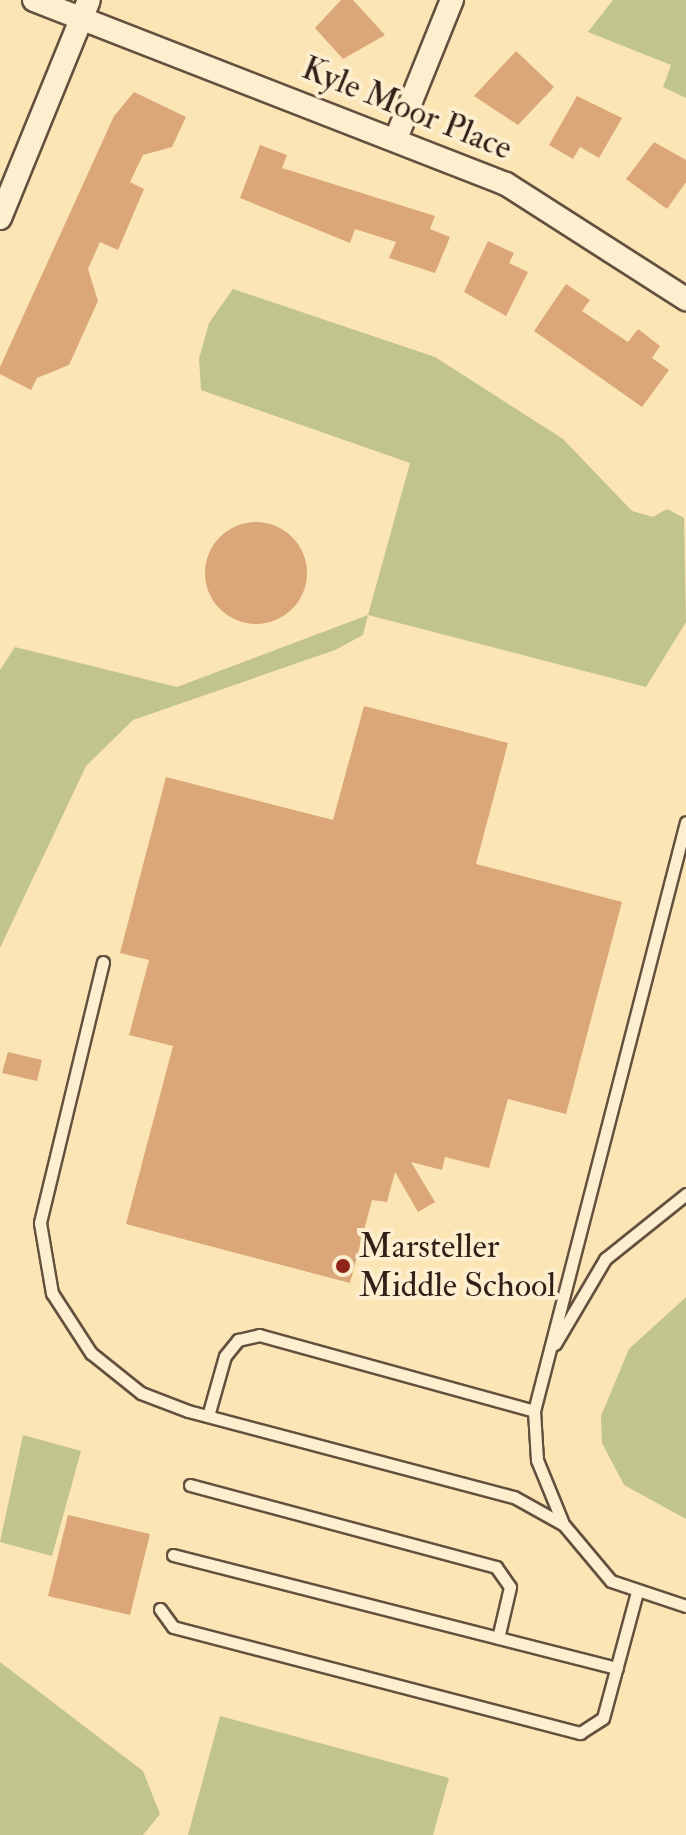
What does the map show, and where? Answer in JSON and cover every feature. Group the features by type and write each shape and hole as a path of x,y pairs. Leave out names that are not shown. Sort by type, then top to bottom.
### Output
{"street":[{"name":"Kyle Moor Place","path":"34,0 86,9 506,184 686,299"},
{"path":"397,136 452,0"},
{"path":"0,218 86,9"}],"lane":[{"path":"686,822 534,1411 537,1460 564,1525 601,1575 637,1592 686,1606"},
{"path":"103,962 44,1188 43,1259 52,1293 91,1353 141,1393 208,1416 514,1497 564,1525"},
{"path":"547,1358 605,1259 686,1194"},
{"path":"208,1416 225,1356 238,1340 259,1335 534,1411"},
{"path":"190,1485 496,1567 510,1587 498,1638"},
{"path":"173,1555 617,1668"},
{"path":"160,1609 173,1627 580,1733 603,1718 637,1592"}],"green space":[{"path":"613,0 686,0 686,98 663,87 671,65 588,32"},
{"path":"233,289 435,357 563,439 632,511 653,517 667,509 684,518 686,622 646,687 368,615 410,463 201,390 199,359 209,323"},
{"path":"368,615 363,635 335,650 133,720 86,766 0,948 0,670 15,647 177,687"},
{"path":"686,1297 686,1519 624,1485 602,1443 601,1416 629,1349"},
{"path":"23,1435 81,1451 52,1556 0,1542"},
{"path":"0,1662 143,1771 160,1814 143,1835 0,1835"},
{"path":"220,1716 449,1778 433,1835 188,1835"}],"building":[{"path":"341,0 353,0 385,35 343,59 315,28"},
{"path":"516,51 554,87 518,125 474,96"},
{"path":"134,92 186,117 172,147 143,155 130,182 144,189 118,250 100,242 88,269 98,301 69,365 37,378 31,390 0,374 0,367 114,116"},
{"path":"577,96 622,118 599,158 580,147 573,159 549,145"},
{"path":"654,142 686,160 686,182 667,209 626,179"},
{"path":"260,145 287,155 282,168 435,216 430,229 450,237 435,273 389,258 396,242 355,229 350,243 240,198"},
{"path":"488,241 514,253 509,263 528,272 506,316 464,292"},
{"path":"566,284 590,300 582,311 628,342 638,329 660,346 652,358 669,370 642,407 534,331"},
{"path":"256,522 275,526 292,537 303,554 307,573 303,592 292,609 275,620 256,624 237,620 220,609 209,592 205,573 209,554 220,537 237,526"},
{"path":"364,706 508,743 476,864 622,902 566,1114 508,1099 489,1168 445,1157 442,1170 411,1162 435,1202 418,1212 395,1172 387,1202 372,1200 350,1283 126,1224 173,1046 129,1035 149,960 120,953 166,777 333,820"},
{"path":"8,1052 42,1060 37,1081 2,1073"},
{"path":"68,1515 150,1534 130,1615 48,1596"}],"place":[{"name":"Marsteller Middle School","path":"343,1266"}]}
